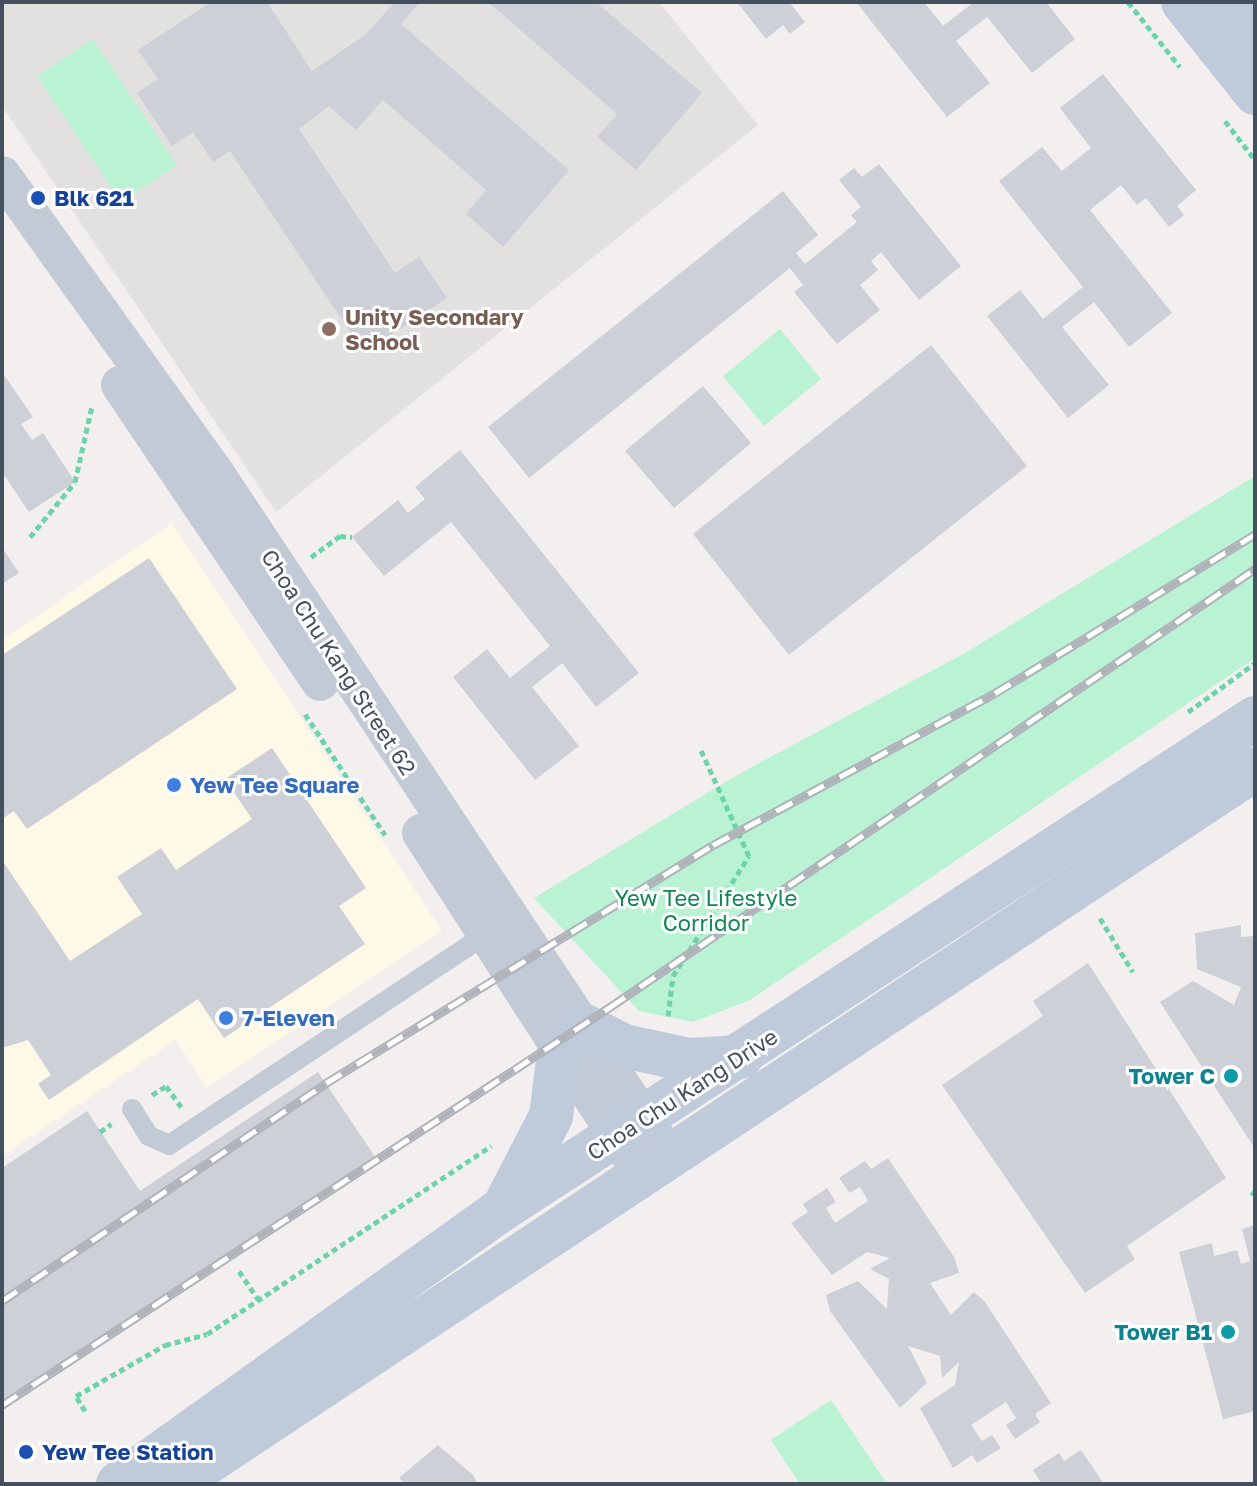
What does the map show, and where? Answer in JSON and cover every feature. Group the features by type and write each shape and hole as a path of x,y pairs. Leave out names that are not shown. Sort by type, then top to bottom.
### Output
{"main road":[{"path":"1183,2 1255,93"},
{"path":"1230,2 1255,33"},
{"name":"Choa Chu Kang Drive","path":"118,1484 501,1210 741,1057 1255,718"},
{"name":"Choa Chu Kang Drive","path":"175,1484 654,1164 1255,769"},
{"path":"501,1210 533,1163 551,1116 572,1040 624,1046 688,1060 741,1057"}],"street":[{"name":"Choa Chu Kang Street 62","path":"2,175 73,292 486,934 572,1040"},
{"name":"Choa Chu Kang Street 62","path":"2,219 73,292 654,1164"}],"lane":[{"path":"132,1109 149,1136 169,1145 486,934"}],"path":[{"path":"30,537 75,482 94,398"},
{"path":"304,563 340,536 352,537"},
{"path":"667,1025 673,976 749,856 700,748"},
{"path":"1098,914 1133,972"},
{"path":"85,1411 76,1396 165,1345 207,1334 501,1137"},
{"path":"239,1271 258,1299"}],"shaded area":[{"name":"Unity Secondary School","path":"2,2 659,2 758,125 276,512 2,106"},
{"name":"Yew Tee Square","path":"172,523 442,931 207,1088 176,1040 2,1156 2,640"}],"green space":[{"path":"93,39 177,165 121,202 37,76"},
{"path":"780,329 821,379 764,426 723,376"},
{"name":"Yew Tee Lifestyle Corridor","path":"1255,476 1255,658 750,1000 693,1022 639,1011 534,898 737,775 965,653"},
{"path":"831,1400 887,1484 800,1484 771,1440"}],"building":[{"path":"211,2 267,2 312,71 365,35 395,2 420,2 401,24 569,170 503,247 466,214 486,190 383,100 356,130 329,106 299,129 395,273 419,257 447,298 364,353 230,151 213,162 193,132 172,146 137,93 158,79 138,50"},
{"path":"488,2 596,2 702,93 636,170 597,137 617,114"},
{"path":"737,2 789,2 805,22 790,34 783,25 766,39"},
{"path":"856,2 924,2 943,26 974,2 1046,2 1075,39 1032,73 987,17 956,41 990,83 947,117"},
{"path":"1103,74 1196,190 1177,206 1184,215 1169,227 1146,198 1137,205 1121,185 1090,210 1172,313 1129,347 1094,302 1062,327 1109,385 1068,418 987,316 1020,290 1043,319 1083,287 999,181 1042,147 1062,171 1091,148 1060,108"},
{"path":"879,164 961,266 919,300 881,252 871,261 878,270 860,285 880,310 837,344 794,292 803,285 790,268 529,478 488,427 783,191 818,235 796,253 805,264 857,222 851,215 861,207 839,180 854,168 862,177"},
{"path":"931,345 1027,466 789,655 693,534"},
{"path":"2,372 33,417 21,424 32,440 43,433 75,482 29,512 2,472"},
{"path":"703,386 751,443 674,508 625,451"},
{"path":"460,450 639,673 596,707 562,663 532,687 579,746 535,780 453,677 487,649 510,678 550,646 451,522 384,576 352,537 398,500 408,513 425,499 415,487"},
{"path":"2,547 19,573 2,584"},
{"path":"149,558 237,689 27,829 14,811 2,819 2,655"},
{"path":"272,748 366,888 339,906 365,944 224,1038 198,999 49,1100 38,1084 51,1075 28,1040 2,1048 2,860 70,961 142,914 117,877 161,848 176,870 252,819 225,779"},
{"name":"Tower C","path":"1241,925 1241,937 1254,936 1255,1149 1160,1002 1193,981 1234,1005 1241,987 1197,969 1195,933"},
{"path":"1088,963 1226,1178 1127,1246 1135,1259 1085,1293 942,1085 1043,1016 1033,1001"},
{"path":"318,1072 376,1158 2,1407 2,1168 87,1111 140,1191"},
{"path":"888,1158 954,1257 959,1273 930,1283 951,1315 974,1292 985,1302 1051,1403 1035,1414 1040,1422 1015,1439 1006,1425 1016,1418 1006,1402 971,1425 982,1441 992,1435 1001,1448 977,1463 972,1455 953,1468 920,1408 955,1385 959,1362 942,1378 940,1356 908,1346 927,1383 900,1408 830,1311 826,1295 858,1281 887,1309 889,1279 870,1269 890,1258 867,1252 832,1275 791,1223 808,1212 803,1204 827,1188 836,1202 826,1208 835,1223 868,1201 860,1187 850,1193 839,1178 865,1161 871,1169"},
{"name":"Tower B1","path":"1255,1225 1255,1411 1223,1419 1179,1252 1212,1243 1214,1256 1237,1250 1241,1264 1250,1261 1242,1229"},
{"path":"438,1445 474,1476 477,1484 406,1484 399,1478"},
{"path":"1081,1450 1104,1484 1042,1484 1033,1470 1059,1453 1064,1461"}],"railway":[{"path":"2,1301 326,1083 713,845 995,693 1255,534"},
{"path":"2,1405 610,1007 1255,569"}],"place":[{"name":"Blk 621","path":"38,198"},
{"name":"Unity Secondary School","path":"329,329"},
{"name":"Yew Tee Square","path":"174,785"},
{"name":"7-Eleven","path":"226,1018"},
{"name":"Tower C","path":"1231,1076"},
{"name":"Tower B1","path":"1228,1332"},
{"name":"Yew Tee Station","path":"26,1452"}]}
